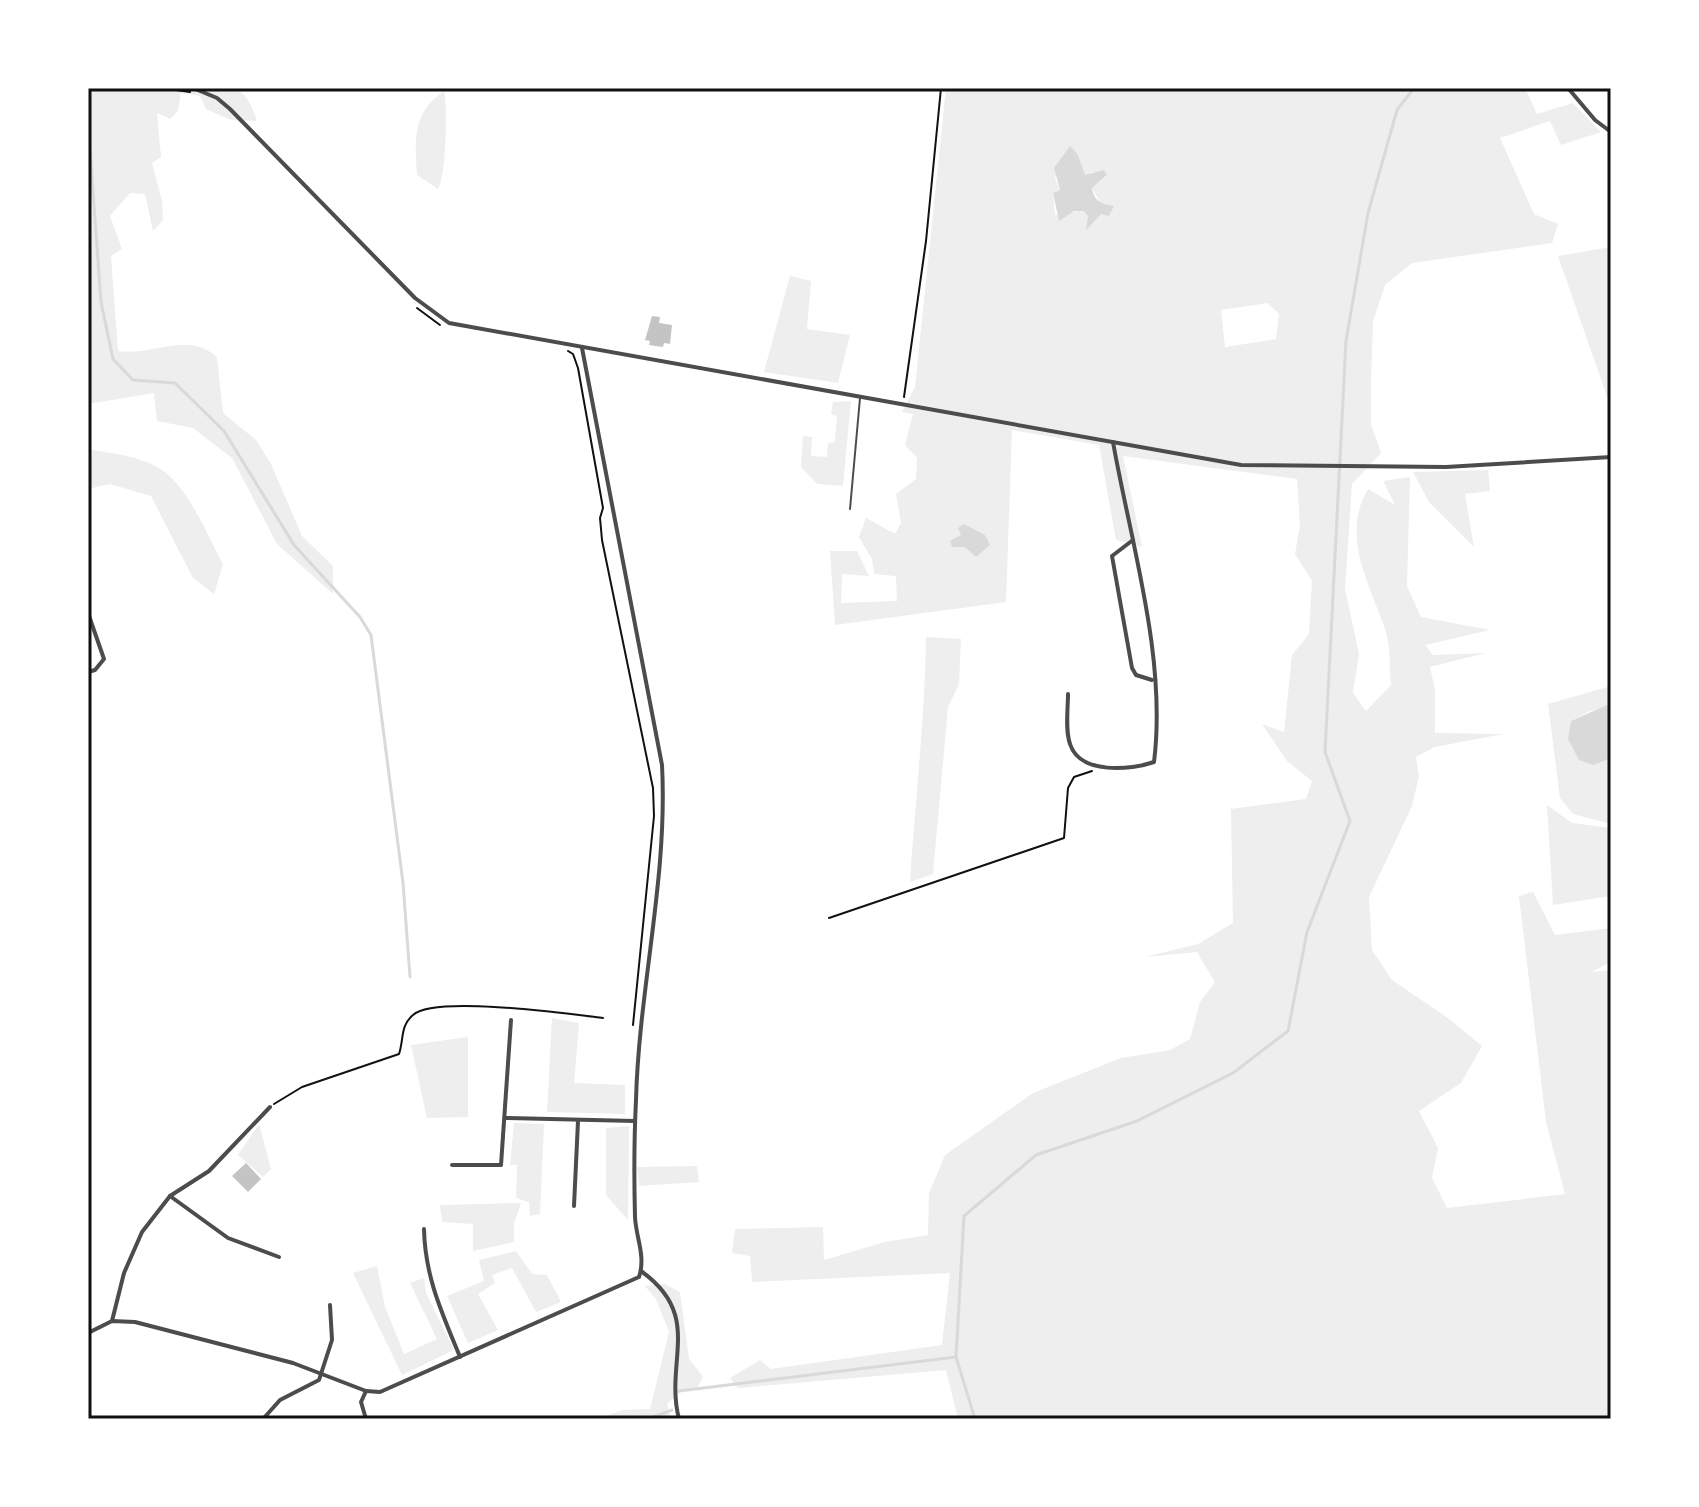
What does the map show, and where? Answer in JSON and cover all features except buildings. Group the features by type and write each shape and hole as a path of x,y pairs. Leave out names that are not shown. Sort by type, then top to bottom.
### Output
{"street":[{"path":"193,88 217,98 230,109 438,318 462,326 1233,464 1323,468 1478,466 1611,457"},
{"path":"1568,88 1595,120 1611,132"},
{"path":"88,1333 112,1321 146,1324 322,1373 366,1391 391,1389 631,1282 641,1271 643,1255 636,1220 638,1043 659,895 665,815 662,765 582,348"},
{"path":"1068,694 1070,745 1078,756 1104,769 1154,762 1158,733 1153,639 1113,442"},
{"path":"1133,540 1112,556 1132,668 1136,675 1154,681"},
{"path":"88,613 104,659 95,670 88,672"},
{"path":"452,1165 501,1165 511,1020"},
{"path":"112,1321 112,1308 142,1232 170,1196 209,1171 270,1107"},
{"path":"505,1118 635,1121"},
{"path":"574,1206 578,1121"},
{"path":"170,1196 228,1238 279,1257"},
{"path":"424,1229 432,1294 460,1357"},
{"path":"641,1271 666,1294 680,1327 674,1400 679,1419"},
{"path":"263,1419 280,1400 316,1383 322,1373 332,1340 330,1305"},
{"path":"366,1391 361,1402 366,1419"}],"lane":[{"path":"850,509 860,398"}],"path":[{"path":"903,406 926,241 941,88"},
{"path":"562,348 573,354 578,368 603,508 600,518 602,540 653,788 654,816 633,1025"},
{"path":"829,918 1064,838 1068,788 1074,777 1104,769"},
{"path":"270,1107 302,1087 399,1054 402,1028 426,1007 508,1008 603,1018"}],"shaded area":[{"path":"88,88 233,88 246,97 251,106 257,121 231,120 206,109 200,96 181,93 178,111 170,119 157,113 161,157 152,163 162,201 163,220 153,231 145,194 130,193 110,216 122,249 111,256 118,351 182,345 206,349 217,357 223,413 256,440 271,464 302,536 333,566 333,594 277,544 232,458 193,428 157,421 154,393 88,404"},
{"path":"946,88 1525,88 1537,114 1573,103 1601,132 1561,145 1550,121 1500,138 1534,214 1558,224 1552,243 1412,263 1385,285 1373,322 1371,382 1371,424 1381,453 1352,484 1345,589 1359,654 1353,693 1366,711 1391,685 1387,636 1360,560 1357,524 1360,507 1368,489 1395,505 1383,481 1410,477 1407,586 1421,617 1490,630 1425,645 1433,655 1486,653 1430,667 1435,690 1435,733 1503,734 1435,747 1416,757 1419,776 1412,806 1369,897 1372,950 1392,980 1448,1018 1482,1046 1461,1083 1419,1111 1438,1148 1432,1178 1447,1208 1565,1194 1546,1122 1519,896 1533,892 1555,935 1611,928 1611,969 1610,962 1592,972 1611,970 1611,1419 958,1419 946,1370 738,1388 730,1378 760,1360 771,1369 942,1345 950,1273 752,1282 750,1256 732,1253 735,1229 823,1227 824,1260 885,1242 928,1235 929,1193 945,1155 1033,1093 1121,1058 1170,1050 1190,1039 1200,1002 1215,982 1197,952 1145,957 1198,944 1233,923 1231,809 1306,799 1312,781 1287,761 1262,724 1284,732 1292,655 1309,634 1312,581 1295,554 1300,525 1297,479 1123,456 1142,547 1116,540 1099,445 1012,430 1006,602 835,625 830,551 857,551 869,576 842,574 841,603 897,601 896,576 874,574 872,559 859,537 866,518 895,534 901,523 896,494 916,479 917,458 905,445 913,414 902,412 915,387","holes":["1066,151 1078,155 1085,176 1092,172 1107,176 1092,188 1101,204 1113,206 1092,220 1084,210 1055,215 1053,193 1060,190 1055,178","1268,303 1279,314 1276,339 1225,347 1221,310"]},
{"path":"444,91 446,142 438,189 417,175 416,138 426,108"},
{"path":"1070,146 1078,155 1085,175 1104,170 1107,175 1092,188 1094,196 1114,206 1109,216 1101,214 1086,230 1088,216 1084,211 1074,211 1059,221 1053,193 1060,190 1054,168"},
{"path":"1611,247 1611,408 1558,256"},
{"path":"790,276 811,281 807,329 850,335 838,383 764,372"},
{"path":"851,401 843,486 817,484 801,467 803,436 812,437 811,456 827,457 828,443 835,442 837,416 831,414 833,402"},
{"path":"88,449 128,456 158,467 184,492 223,564 214,594 193,578 151,496 110,484 88,489"},
{"path":"1488,470 1490,491 1465,494 1474,547 1429,502 1413,472"},
{"path":"964,524 985,535 990,545 976,557 965,547 952,547 950,541 961,535 958,528"},
{"path":"926,637 961,639 959,684 948,707 933,874 910,882 922,729"},
{"path":"1611,686 1611,706 1590,711 1571,721 1608,760 1611,758 1611,824 1573,814 1560,798 1548,704"},
{"path":"1611,706 1611,758 1593,765 1579,760 1568,739 1571,721"},
{"path":"1547,805 1572,823 1611,828 1611,896 1553,905"},
{"path":"552,1018 579,1023 574,1083 625,1085 625,1114 547,1112"},
{"path":"468,1037 468,1117 427,1118 411,1045"},
{"path":"514,1123 544,1124 540,1214 530,1216 529,1202 516,1198 517,1165 510,1165"},
{"path":"259,1124 271,1169 263,1177 238,1155"},
{"path":"629,1126 628,1220 606,1195 606,1128"},
{"path":"697,1166 699,1182 639,1186 637,1167"},
{"path":"521,1203 514,1223 514,1242 473,1251 473,1224 442,1222 440,1205"},
{"path":"516,1251 532,1274 547,1275 561,1302 536,1312 512,1268 492,1275 495,1283 478,1294 498,1330 468,1343 447,1296 484,1281 479,1260"},
{"path":"377,1266 385,1307 404,1354 437,1339 410,1283 424,1278 426,1293 454,1350 402,1375 353,1273"},
{"path":"665,1284 680,1292 689,1359 703,1377 697,1388 682,1391 667,1404 670,1417 666,1419 597,1419 623,1410 650,1409 669,1332 656,1299 645,1286"}],"waterway":[{"path":"975,1419 956,1357 964,1216 1036,1155 1137,1121 1233,1073 1288,1031 1307,932 1350,821 1325,752 1346,341 1368,213 1397,110 1414,88"},
{"path":"88,121 101,302 113,359 133,380 175,383 224,431 294,545 360,617 371,635 403,883 410,977"},
{"path":"679,1391 956,1357"},
{"path":"648,1419 672,1410"}]}
